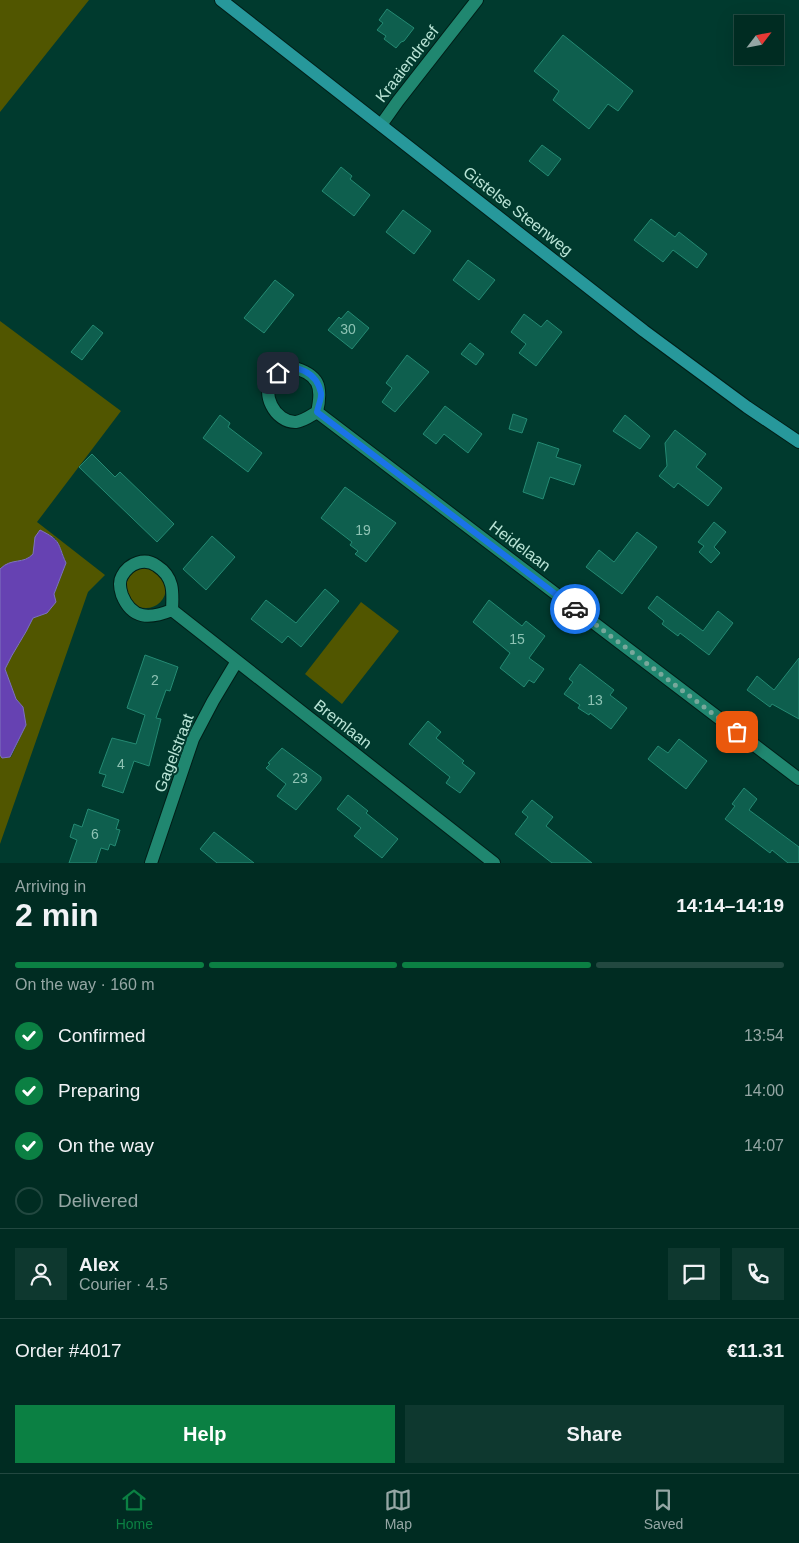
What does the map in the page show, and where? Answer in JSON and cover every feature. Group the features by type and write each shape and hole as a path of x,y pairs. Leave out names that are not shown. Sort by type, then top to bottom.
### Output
{"main road":[{"name":"Gistelse Steenweg","path":"221,0 644,331 747,407 799,442"}],"street":[{"name":"Kraaiendreef","path":"381,126 398,101 478,0"},
{"path":"291,367 302,370 315,379 321,394 317,412 305,420 296,422 284,420 275,412 270,400 269,388 273,378 291,367"},
{"name":"Heidelaan","path":"317,412 799,779"},
{"path":"140,561 152,562 163,570 171,580 172,610 156,616 139,615 126,606 120,590 121,577 129,567 140,561"},
{"name":"Bremlaan","path":"172,610 494,863"},
{"name":"Gagelstraat","path":"151,863 193,739 212,701 237,660"}],"shaded area":[{"path":"0,0 89,0 0,112"},
{"path":"0,321 121,411 37,522 105,575 88,592 0,844 0,755 3,758 11,757 26,725 23,707 16,699 5,669 33,618 47,613 66,563 54,537 35,537 34,554 26,559 9,563 0,569"},
{"path":"40,530 56,540 66,563 54,594 56,602 47,613 33,618 5,669 16,699 23,707 26,725 10,757 2,758 0,755 0,569 4,565 25,559 33,554 35,537"},
{"path":"146,568 160,574 166,588 160,602 146,608 132,602 126,588 132,574"},
{"path":"361,602 399,631 342,704 305,674"}],"building":[{"path":"387,9 414,28 396,48 384,39 386,36 377,30 383,23 379,20"},
{"path":"563,35 633,91 618,111 608,104 589,129 553,100 559,91 534,71"},
{"path":"542,145 561,159 548,176 529,161"},
{"path":"341,167 352,176 350,179 370,195 354,216 322,191"},
{"path":"403,210 431,231 414,254 386,232"},
{"path":"651,219 675,237 679,232 707,254 697,268 673,250 663,262 634,240"},
{"path":"468,260 495,280 479,300 453,280"},
{"path":"275,280 294,295 264,333 244,318"},
{"path":"348,311 369,328 352,349 328,330 339,317 341,319"},
{"path":"524,314 541,327 547,320 562,332 536,366 519,353 526,344 511,332"},
{"path":"93,325 103,333 82,360 71,352"},
{"path":"470,343 484,354 476,365 461,354"},
{"path":"407,355 429,372 395,412 382,402 392,388 386,383"},
{"path":"445,406 482,434 468,453 444,434 436,444 423,434"},
{"path":"513,414 527,419 522,433 509,429"},
{"path":"220,415 230,423 228,427 262,453 248,472 203,438"},
{"path":"625,415 650,436 640,449 613,431"},
{"path":"675,430 706,454 696,467 722,488 708,506 678,483 674,488 659,476 667,466 665,443"},
{"path":"538,442 559,449 556,457 581,465 574,485 550,477 543,499 523,492"},
{"path":"92,454 115,477 120,472 174,524 157,542 79,467"},
{"path":"345,487 396,523 366,562 355,554 358,551 350,545 352,542 321,518"},
{"path":"714,522 726,532 714,547 720,553 711,563 699,552 704,546 698,542"},
{"path":"637,532 657,547 622,594 586,567 599,550 614,562"},
{"path":"212,536 235,557 206,590 183,569"},
{"path":"325,589 339,601 301,647 288,636 282,643 251,619 266,600 296,623"},
{"path":"657,596 703,631 718,611 733,623 709,655 680,633 678,636 662,624 664,621 648,608"},
{"path":"489,600 522,626 526,621 545,636 529,658 544,669 534,683 529,680 524,687 500,668 510,653 473,622"},
{"path":"145,655 178,667 170,691 166,690 156,718 161,719 149,766 134,761 123,793 102,786 106,775 99,773 112,738 136,744 145,715 127,708"},
{"path":"799,658 799,719 772,704 770,707 747,690 757,676 774,690"},
{"path":"580,664 614,690 610,695 627,708 611,729 590,713 589,715 578,708 580,705 564,694 573,682 569,679"},
{"path":"428,721 441,732 436,738 464,761 462,763 475,773 460,793 446,783 450,777 409,744"},
{"path":"679,739 707,761 686,789 648,759 658,746 668,753"},
{"path":"282,748 321,777 321,780 296,810 277,796 286,784 266,768 270,764 268,763"},
{"path":"744,788 757,799 749,810 799,847 799,863 788,863 772,850 770,853 725,819 735,806 732,804"},
{"path":"348,795 368,811 366,813 398,839 382,858 354,836 361,828 337,809"},
{"path":"532,800 553,817 546,826 592,863 552,863 515,834 528,817 522,812"},
{"path":"88,809 119,820 116,829 120,830 115,846 110,844 108,850 101,848 96,863 69,863 77,840 70,837 74,824 82,827"},
{"path":"214,832 254,863 217,863 200,849"}],"way so far":[{"path":"575,609 737,732"}],"route":[{"path":"278,373 291,367 302,370 315,379 321,394 317,412 575,609"}]}
